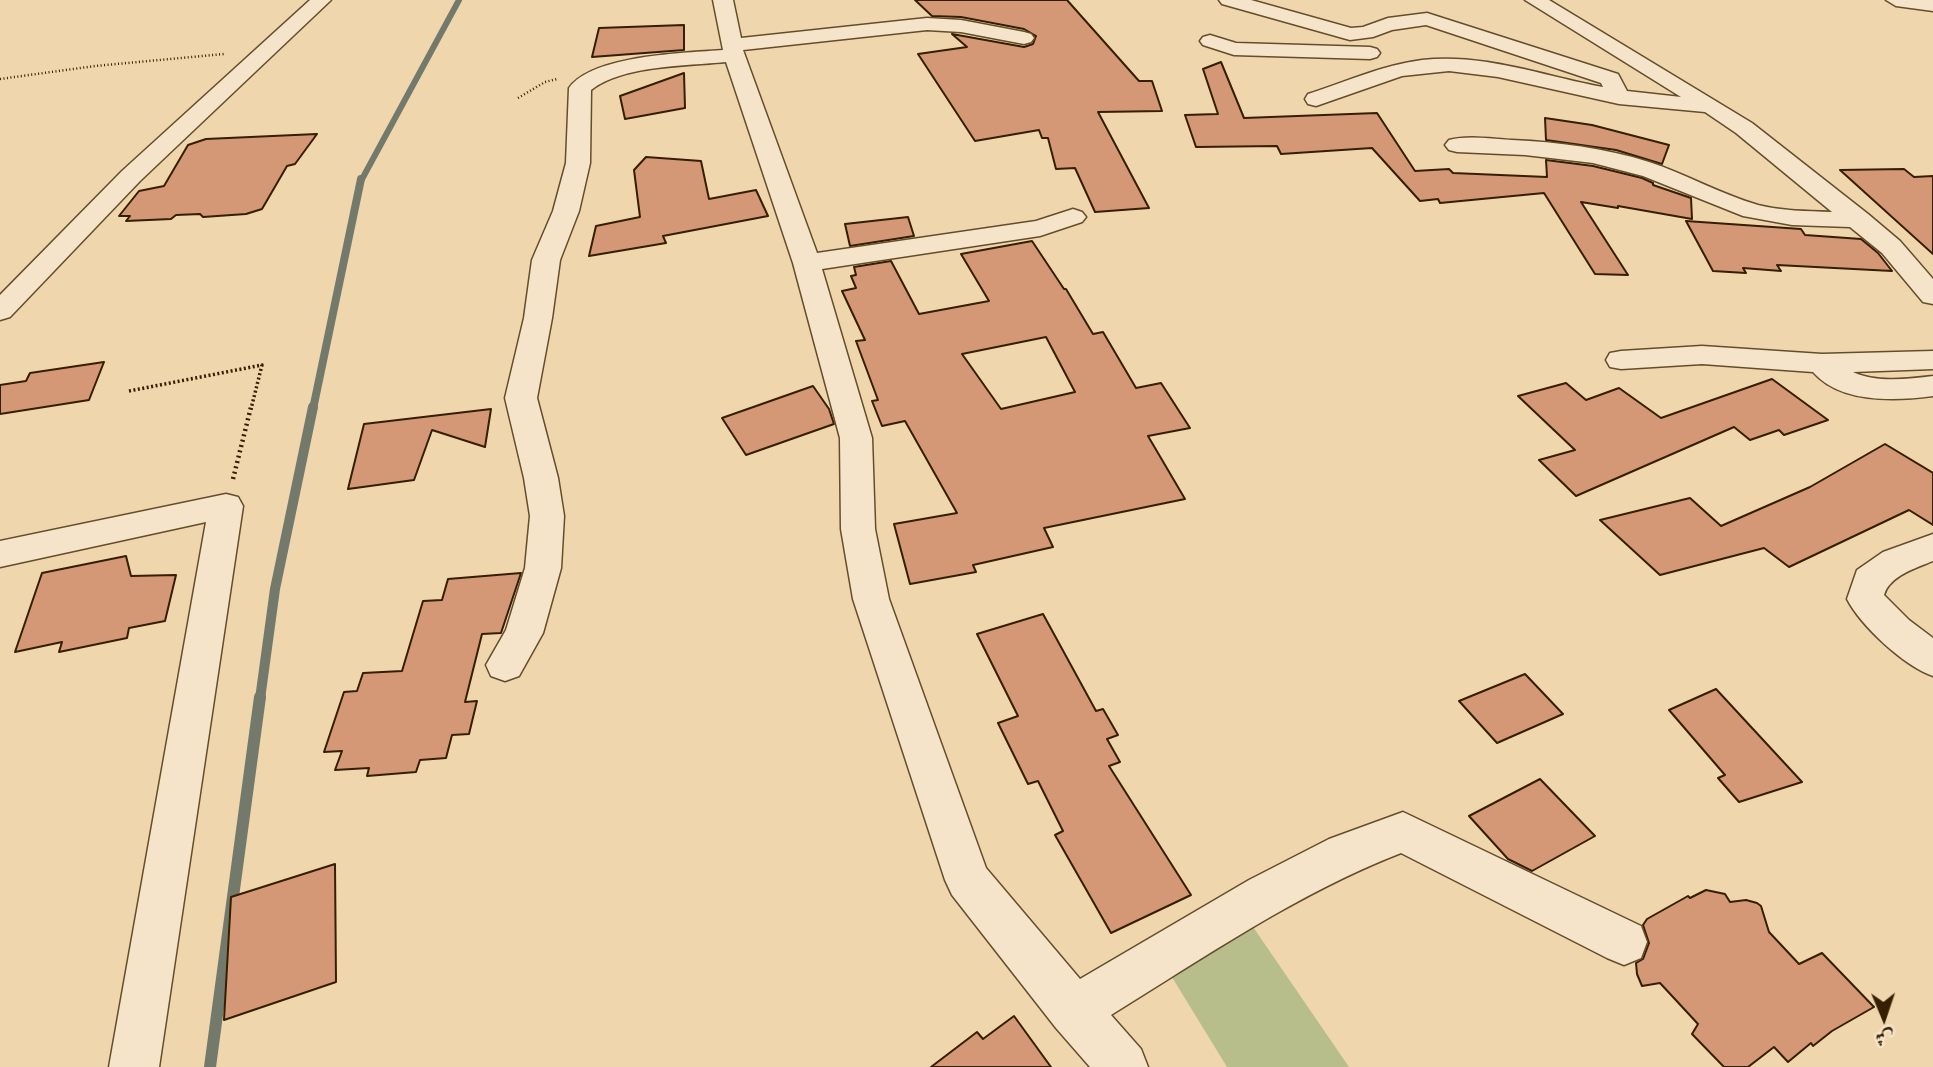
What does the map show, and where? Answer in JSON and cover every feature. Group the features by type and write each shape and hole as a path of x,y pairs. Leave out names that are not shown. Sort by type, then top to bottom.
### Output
{"street":[{"path":"0,311 131,176 321,0"},
{"path":"723,0 733,50 807,263 856,438 858,529 872,599 968,880 1073,1011 1123,1067"},
{"path":"1229,0 1350,34 1366,33 1404,21 1439,22 1610,79 1619,97"},
{"path":"1535,0 1712,106 1891,247 1933,296"},
{"path":"1896,0 1933,5"},
{"path":"505,665 524,633 543,568 547,516 541,478 520,398 538,318 545,260 566,211 578,163 580,88 585,82 605,72 733,50 927,24 984,29 1024,38"},
{"path":"1210,41 1234,49 1402,55 1619,97 1712,106"},
{"path":"1316,99 1397,72 1422,66 1446,65"},
{"path":"1457,145 1524,147 1610,160 1657,173 1750,210 1797,218 1858,219"},
{"path":"807,263 1040,228 1073,217"},
{"path":"1621,360 1702,355 1822,363 1933,360"},
{"path":"1822,363 1835,375 1876,389 1933,386"},
{"path":"0,554 226,506 134,1067"},
{"path":"1933,547 1896,561 1870,580 1865,599 1896,631 1933,660"},
{"path":"1073,1011 1265,895 1345,854 1404,832 1624,942"}],"path":[{"path":"0,79 95,66 267,50"},
{"path":"129,391 261,365 226,506"}],"green space":[{"path":"1251,924 1349,1067 1227,1067 1167,969"}],"building":[{"path":"915,0 1067,0 1139,81 1152,81 1162,111 1098,112 1149,208 1095,212 1075,168 1056,169 1048,138 1042,138 1039,130 975,141 918,54 967,47 952,34 1024,47 1033,44 1036,36 1024,29 961,17 932,16"},
{"path":"684,25 684,50 592,57 599,28"},
{"path":"1221,62 1244,118 1377,113 1415,171 1449,169 1453,173 1547,177 1546,160 1593,166 1642,178 1653,185 1691,198 1692,219 1581,202 1628,275 1595,274 1544,193 1440,203 1438,199 1420,201 1372,148 1281,154 1277,146 1196,147 1185,115 1218,114 1203,69"},
{"path":"684,73 685,108 625,119 620,96"},
{"path":"1545,118 1592,125 1669,145 1662,164 1616,150 1546,140"},
{"path":"317,134 295,164 287,166 262,209 246,214 203,217 200,214 176,215 171,219 126,221 130,216 119,216 139,191 164,186 188,145 206,139"},
{"path":"646,157 701,161 709,199 756,190 768,216 663,236 666,243 589,256 596,226 640,217 634,170"},
{"path":"1904,169 1914,177 1933,176 1933,254 1840,170"},
{"path":"908,217 914,236 850,246 845,224"},
{"path":"1686,221 1801,229 1805,235 1861,239 1878,253 1892,271 1777,265 1781,271 1743,268 1746,273 1713,271"},
{"path":"1032,241 1066,289 1093,334 1103,332 1136,388 1161,383 1190,428 1148,436 1185,499 1044,528 1053,547 973,565 976,572 910,584 894,524 957,513 905,421 882,426 872,401 878,400 856,341 865,340 842,291 856,288 851,276 856,275 854,267 891,261 919,314 989,301 961,254","holes":["1046,337 1075,392 1001,409 962,354"]},
{"path":"104,362 89,400 0,414 0,385 26,381 30,373"},
{"path":"1772,379 1828,420 1784,435 1779,430 1750,440 1734,427 1576,496 1539,460 1575,450 1518,396 1566,383 1586,400 1619,388 1661,418"},
{"path":"813,386 829,409 834,424 746,455 722,418"},
{"path":"491,409 485,447 432,430 414,480 348,489 364,424"},
{"path":"1885,444 1933,473 1933,525 1909,510 1789,567 1764,548 1660,575 1600,520 1690,498 1721,526 1810,487"},
{"path":"126,556 131,576 176,575 165,621 129,628 127,638 59,652 62,642 15,652 42,573"},
{"path":"521,573 501,633 482,634 465,702 477,701 469,734 452,735 446,758 420,760 416,772 367,776 369,768 335,770 342,751 324,752 344,692 357,691 363,673 402,671 423,601 442,600 448,579"},
{"path":"1043,614 1096,711 1103,709 1118,735 1107,739 1120,762 1109,766 1191,895 1111,933 1055,835 1063,831 1038,781 1028,784 998,723 1018,716 977,634"},
{"path":"1525,674 1563,714 1497,743 1459,701"},
{"path":"1716,689 1802,782 1739,802 1718,778 1725,775 1669,710"},
{"path":"1540,779 1595,836 1532,871 1508,859 1469,816"},
{"path":"335,864 336,982 224,1020 231,897"},
{"path":"1706,890 1725,894 1730,902 1746,900 1757,903 1761,906 1769,932 1799,964 1822,953 1874,1007 1832,1031 1813,1046 1811,1043 1788,1062 1774,1047 1748,1067 1724,1067 1692,1034 1698,1024 1660,983 1642,986 1637,974 1636,963 1643,959 1649,943 1643,925 1647,919 1688,896 1690,898"},
{"path":"1014,1016 1051,1067 931,1067 977,1032 983,1039"}],"waterway":[{"path":"361,181 459,0"},
{"path":"313,409 361,179"},
{"path":"260,699 275,589 313,407"},
{"path":"210,1067 260,697"}]}
